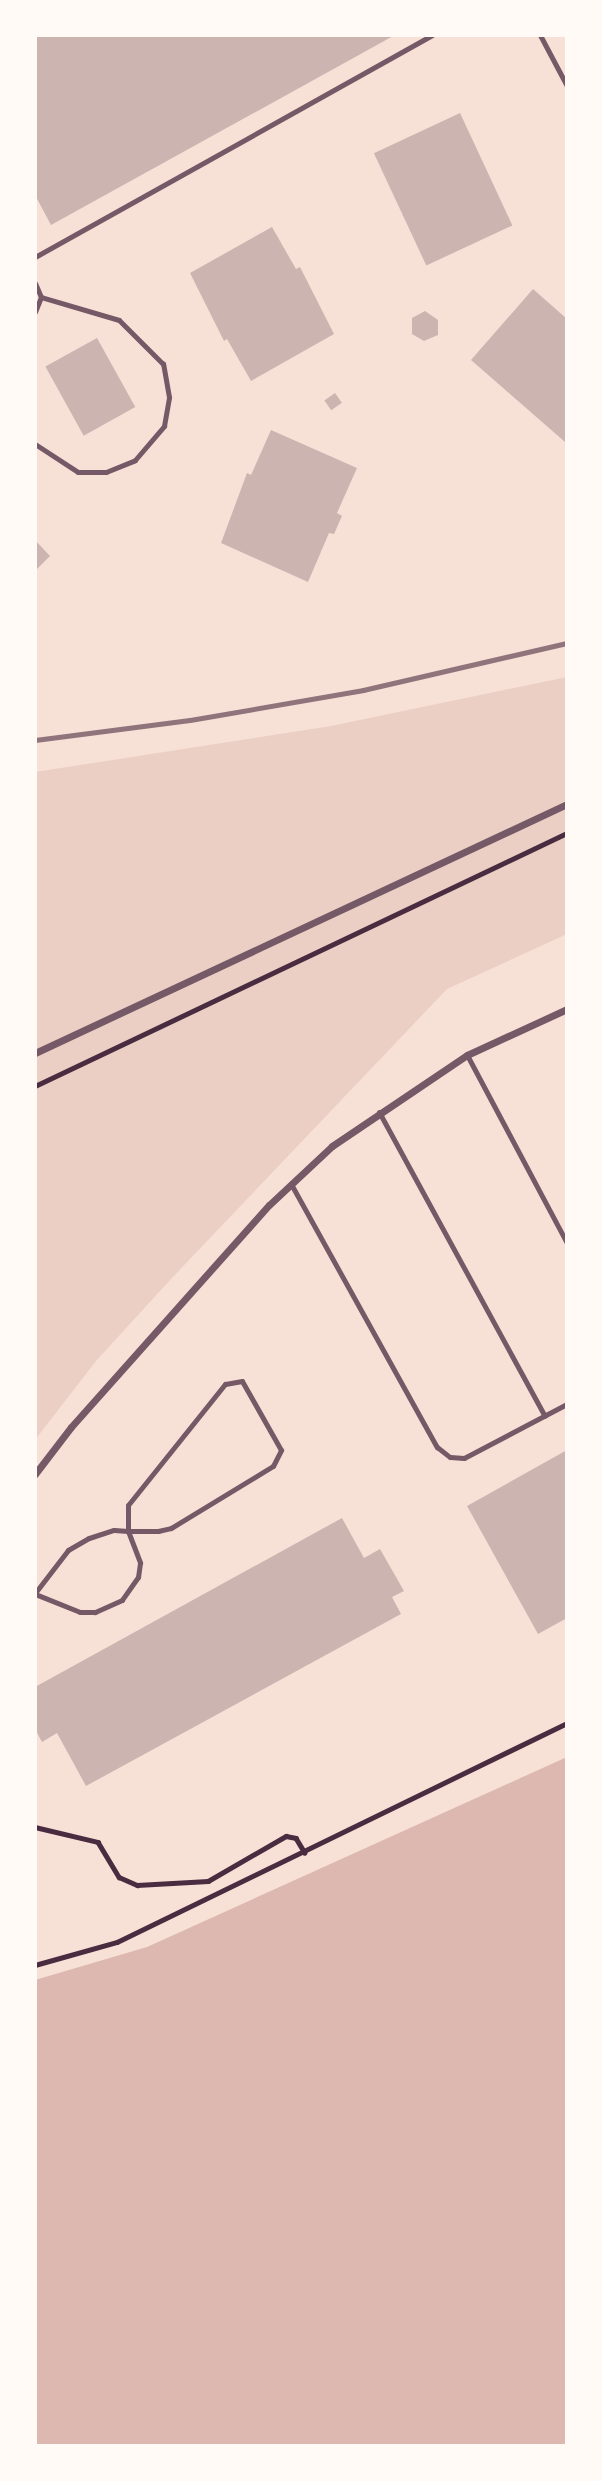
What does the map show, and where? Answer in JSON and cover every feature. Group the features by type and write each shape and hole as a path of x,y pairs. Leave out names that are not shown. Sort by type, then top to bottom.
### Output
{"street":[{"path":"35,1054 380,888 567,804"},
{"path":"35,1474 71,1427 291,1184 379,1111 467,1055 567,1009"}],"lane":[{"path":"35,257 432,35"},
{"path":"540,35 567,86"},
{"path":"35,283 41,297 35,312"},
{"path":"35,444 78,472 106,472 135,460 164,426 169,397 163,363 119,320 41,297"},
{"path":"467,1055 567,1243"},
{"path":"379,1111 545,1416"},
{"path":"291,1184 437,1447 450,1457 464,1458 567,1404"},
{"path":"128,1531 89,1538 68,1550 35,1593 80,1612 95,1612 122,1600 138,1577 140,1563 128,1531 128,1505 225,1384 242,1381 281,1450 279,1458 171,1528 128,1531"}],"path":[{"path":"35,1086 567,833"},
{"path":"35,1965 117,1942 305,1853 567,1723"},
{"path":"35,1827 98,1842 120,1877 137,1885 208,1881 286,1836 296,1838 305,1853"}],"shaded area":[{"path":"567,677 567,934 447,989 96,1361 35,1440 35,772 331,726"},
{"path":"567,1757 567,2446 35,2446 35,1980 147,1947"}],"building":[{"path":"35,35 395,35 51,225 35,195"},
{"path":"460,113 512,225 426,266 374,153"},
{"path":"272,227 296,269 300,267 334,334 251,381 227,339 224,341 190,273"},
{"path":"533,289 567,319 565,442 471,360"},
{"path":"425,311 438,320 438,335 424,341 412,334 412,318"},
{"path":"97,338 135,407 84,436 45,367"},
{"path":"335,393 342,403 331,410 324,400"},
{"path":"271,430 357,468 337,513 342,516 334,534 329,533 308,582 221,543 247,473 251,475"},
{"path":"35,540 50,556 35,571"},
{"path":"567,1450 567,1618 538,1634 467,1506"},
{"path":"342,1518 364,1558 380,1549 404,1591 392,1597 401,1614 86,1786 57,1733 42,1742 35,1729 35,1687"}],"railway":[{"path":"35,740 190,720 363,690 567,643"}]}
